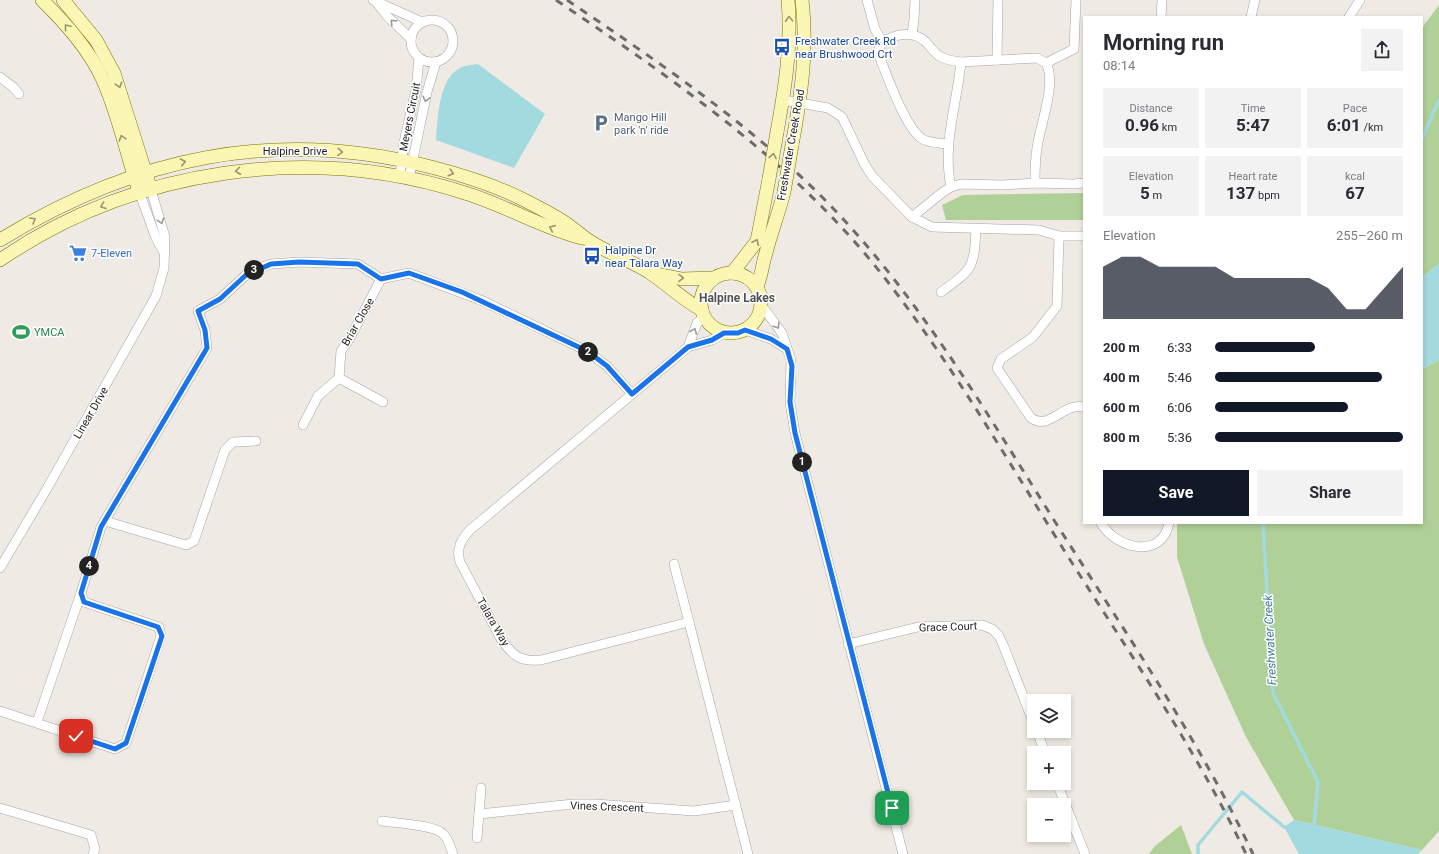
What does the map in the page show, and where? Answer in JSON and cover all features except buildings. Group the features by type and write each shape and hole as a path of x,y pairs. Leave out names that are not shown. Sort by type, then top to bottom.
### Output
{"main road":[{"path":"42,0 81,44 98,70 140,173"},
{"path":"63,0 96,40 114,73 146,192"},
{"name":"Freshwater Creek Road","path":"732,272 758,241 783,100 789,49 788,0"},
{"name":"Freshwater Creek Road","path":"757,286 762,275 766,252 784,192 799,102 805,52 802,0"},
{"name":"Halpine Drive","path":"0,240 63,204 91,191 140,173 204,157 279,150 353,153 408,161 478,181 523,199 566,223 589,240 649,272 703,313"},
{"name":"Halpine Drive","path":"0,260 63,223 106,204 205,176 276,167 347,169 404,177 464,192 565,234 589,240"},
{"name":"Halpine Drive","path":"649,272 674,278 713,278"},
{"path":"732,272 742,274 757,286 761,296 762,306 759,316 753,324 745,330 738,333 724,333 709,323 703,313 703,292 713,278 732,272"}],"street":[{"path":"867,0 875,29 882,42"},
{"path":"912,34 915,0"},
{"path":"997,60 998,0"},
{"path":"1046,63 1074,49 1076,0"},
{"path":"1161,16 1162,0"},
{"path":"1251,16 1255,0"},
{"path":"1350,16 1360,0"},
{"path":"375,2 422,22"},
{"path":"375,2 411,39"},
{"path":"435,20 441,22 453,38 450,51 447,56 436,62 430,62 419,58 411,46 411,39 417,26 422,22 435,20"},
{"path":"948,144 921,138 915,131 904,113 880,58 878,51 882,42 903,34 912,34 925,42 940,57 949,60 961,62 1037,58 1046,63 1050,75 1045,112 1037,147 1035,183"},
{"name":"Meyers Circuit","path":"408,161 419,58"},
{"name":"Meyers Circuit","path":"404,177 436,62"},
{"path":"951,187 947,163 948,144 958,94 961,62"},
{"path":"0,77 20,94"},
{"path":"783,100 828,108 842,117 864,164 872,176 912,217 932,228 1039,230 1059,236 1083,236"},
{"path":"912,217 951,187 969,184 1002,185 1035,183 1083,183"},
{"name":"Linear Drive","path":"0,568 153,304 162,277 163,251 156,238 146,192"},
{"path":"941,292 963,276 972,266 975,253 976,229"},
{"path":"1059,236 1058,306 1033,337 1001,359 997,368 1031,418 1036,421 1048,421 1072,407 1083,407"},
{"path":"36,722 81,593 101,527 207,348 205,330 198,311 220,299 246,275 271,264 299,262 358,264 381,279 409,273 483,301 587,351 607,366 632,394"},
{"name":"Briar Close","path":"339,378 341,351 350,338 381,279"},
{"path":"762,306 782,333 792,366 790,402 792,422 903,854"},
{"name":"Talara Way","path":"688,347 697,323 703,313"},
{"path":"745,330 771,339 787,349"},
{"name":"Talara Way","path":"689,622 541,660 523,660 508,649 501,639 460,562 458,554 459,546 470,530 688,347 712,340 724,333"},
{"path":"303,425 318,396 339,378 382,402"},
{"path":"105,521 186,545 194,541 225,450 233,442 256,441"},
{"path":"1102,524 1118,542 1139,547 1157,543 1167,532 1169,524"},
{"path":"674,564 748,854"},
{"path":"0,710 115,749 126,743 162,636 158,627 84,602 81,593"},
{"name":"Grace Court","path":"848,644 918,627 982,625 992,629 999,636 1027,706"},
{"path":"477,838 481,788"},
{"path":"1060,790 1085,854"},
{"name":"Vines Crescent","path":"479,814 573,804 595,804 694,811 736,805"},
{"path":"0,808 91,835 95,849 93,854"},
{"path":"382,821 433,829 442,833 448,840 453,854"}],"green space":[{"path":"1439,5 1439,264 1423,276 1423,27"},
{"path":"1083,193 1083,220 946,220 942,205 963,195"},
{"path":"1439,360 1439,831 1422,850 1294,820 1246,737 1204,644 1177,557 1177,526 1178,524 1423,524 1423,368"},
{"path":"1181,825 1192,854 1149,854 1154,847"}],"water":[{"path":"478,64 545,114 514,168 436,140 441,99 448,80 454,72 462,67"},
{"path":"1439,264 1439,360 1423,368 1423,276"},
{"path":"1294,820 1422,850 1418,854 1299,854 1284,827"}],"waterway":[{"name":"Freshwater Creek","path":"1423,137 1439,100"},
{"name":"Freshwater Creek","path":"1263,524 1273,693 1318,782 1314,825 1309,825"},
{"name":"Freshwater Creek","path":"1198,854 1198,845 1242,792 1284,827 1287,827"}],"railway":[{"path":"556,0 686,91 769,158 808,193 845,231 880,272 907,307 957,379 1142,672 1186,743 1227,816 1246,854"},
{"path":"567,0 696,90 757,138 815,190 851,228 885,268 917,309 976,395 1136,648 1186,729 1232,812 1253,854"}],"place":[{"name":"Freshwater Creek Rd near Brushwood Crt","path":"782,47"},
{"name":"Mango Hill park 'n' ride","path":"601,123"},
{"name":"7-Eleven","path":"78,253"},
{"name":"Halpine Dr near Talara Way","path":"592,256"},
{"name":"YMCA","path":"21,332"}],"district":[{"name":"Halpine Lakes","path":"737,298"}],"route":[{"path":"76,736 115,749 126,743 162,636 158,627 84,602 81,593 101,527 207,348 205,330 198,311 220,299 246,275 258,268 271,264 318,262 358,264 363,266 374,277 387,279 409,273 483,301 587,351 614,372 632,394 688,347 696,346 712,340 724,333 738,333 745,330 771,339 787,349 790,354 792,366 790,396 791,416 848,644 892,808"}]}
